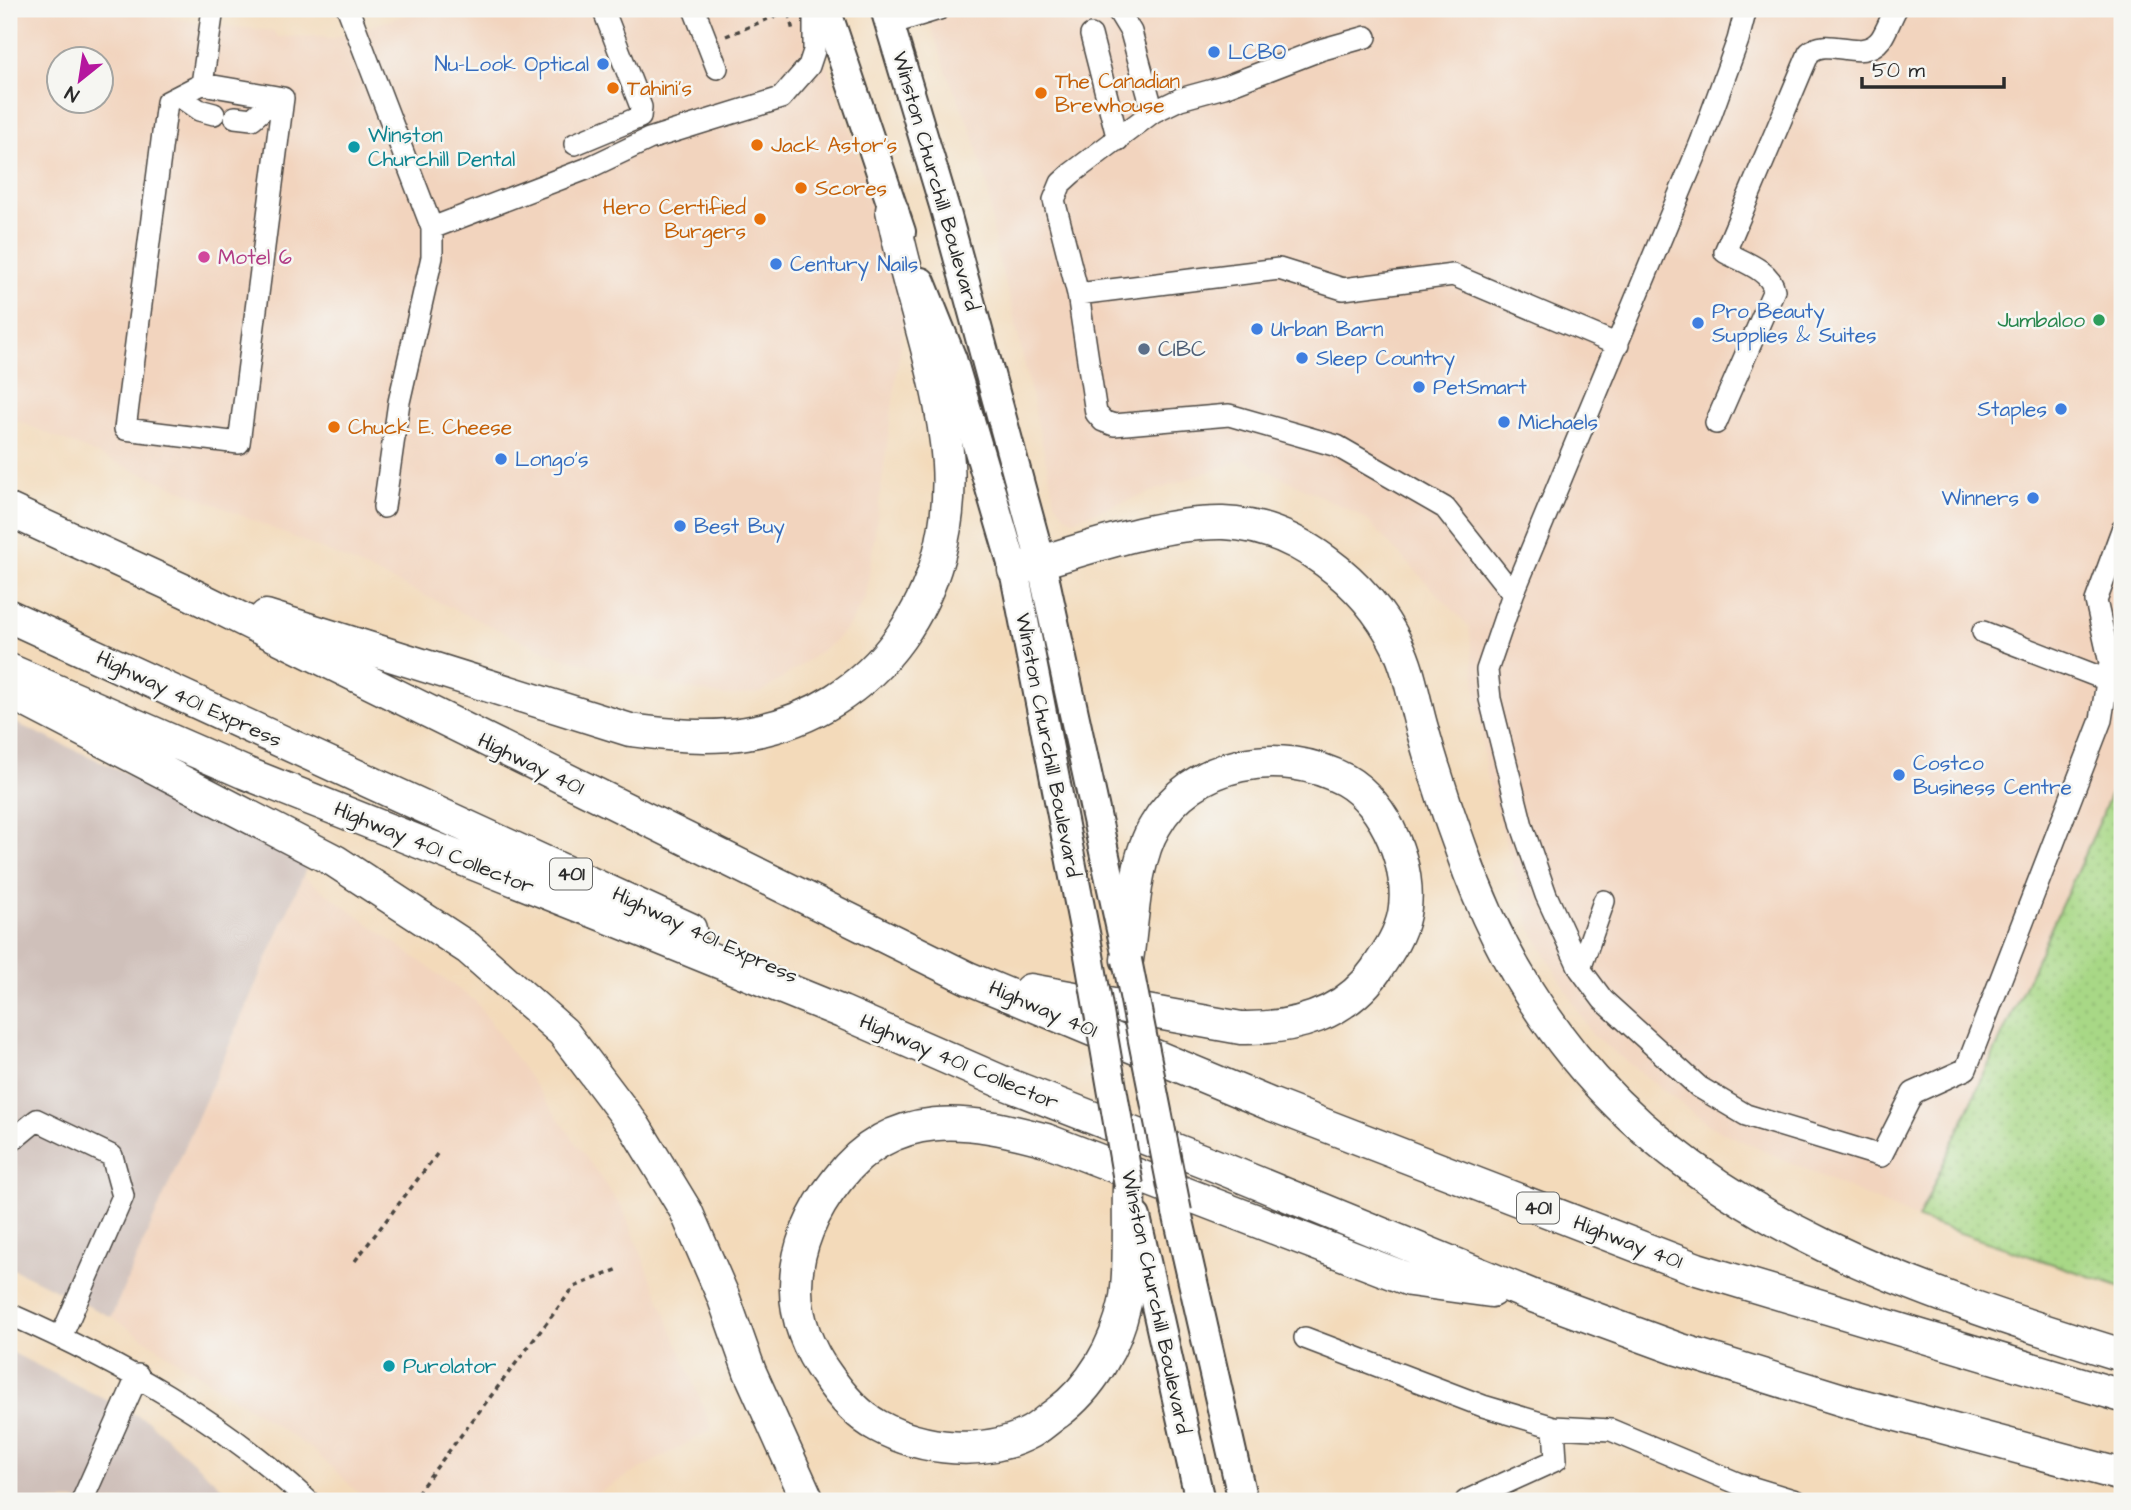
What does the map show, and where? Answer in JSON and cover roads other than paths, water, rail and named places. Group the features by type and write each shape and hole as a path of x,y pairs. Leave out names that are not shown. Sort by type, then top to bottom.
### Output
{"highway":[{"path":"185,591 630,730 685,736 748,733 791,722 832,702 868,674 910,624 930,586 947,526 949,487 944,426 892,210"},
{"name":"Highway 401","path":"9,510 185,591 301,651 968,978 1270,1104 1697,1269 2122,1396"},
{"path":"1028,566 1172,528 1223,523 1258,528 1295,543 1324,561 1370,604 1396,643 1413,685 1422,729 1461,851 1500,945 1531,1001 1576,1059 1623,1110 1693,1171 1803,1237 1860,1264 2122,1355"},
{"name":"Highway 401 Express","path":"9,617 1133,1132"},
{"name":"Highway 401 Collector","path":"9,670 243,772 829,1007 1009,1085 1133,1132"},
{"path":"9,692 335,861 468,948 562,1032 635,1127 686,1211 723,1296 750,1372 808,1501"},
{"path":"968,978 1241,1028 1272,1028 1328,1013 1370,979 1399,933 1406,890 1400,859 1388,828 1370,802 1348,781 1326,771 1302,764 1279,762 1242,765 1216,771 1188,786 1154,826 1138,886 1127,960"},
{"path":"1129,1186 1125,1303 1105,1357 1079,1397 1030,1432 981,1447 928,1445 877,1426 840,1395 814,1357 800,1320 796,1291 807,1228 823,1198 846,1168 877,1143 906,1130 945,1121 996,1126 1046,1140 1410,1280 1533,1296"},
{"name":"401","path":"1133,1132 1533,1296 1678,1349 1849,1402 2122,1475"}],"main road":[{"name":"Winston Churchill Boulevard","path":"825,9 892,210 952,359 1028,566 1127,960 1177,1212 1243,1501"},
{"name":"Winston Churchill Boulevard","path":"888,16 998,396 1129,1186 1200,1501"}],"street":[{"path":"202,84 213,9"},
{"path":"348,9 432,228 432,257 399,402 384,506"},
{"path":"575,144 640,117 641,107 603,9"},
{"path":"694,9 717,68"},
{"path":"432,228 586,169 649,139 781,98 809,66 814,51 814,9"},
{"path":"888,16 939,9"},
{"path":"1117,9 1131,32 1153,112"},
{"path":"1746,9 1738,40 1700,142 1513,594 1487,670 1490,699 1522,826 1546,895 1580,969 1603,1000 1699,1087 1746,1115 1881,1156 1913,1093 1966,1069 2101,720 2110,663 2096,601 2122,530"},
{"path":"1716,423 1774,290 1769,279 1759,270 1725,252 1809,53 1815,48 1827,47 1867,50 1875,45 1896,9"},
{"path":"1091,35 1118,139"},
{"path":"1366,37 1320,50 1257,76 1180,99 1153,112 1072,173 1055,192 1054,200 1078,294 1096,413 1103,421 1114,425 1229,415 1337,446 1445,508 1513,594"},
{"path":"202,84 283,98 239,443 125,429 167,102 202,84"},
{"path":"179,96 199,110 214,114"},
{"path":"235,117 252,119 277,97"},
{"path":"1078,294 1122,291 1279,268 1343,289 1453,275 1618,345"},
{"path":"1983,632 2107,680"},
{"path":"1580,969 1604,901"},
{"path":"9,1143 37,1119 112,1156 123,1196 61,1337"},
{"path":"9,1314 138,1375 216,1425 308,1501"},
{"path":"1305,1338 1483,1406 1554,1427 1611,1430 1737,1483 1796,1501"},
{"path":"82,1501 138,1375"},
{"path":"1466,1501 1556,1460 1554,1427"}],"place":[{"name":"LCBO","path":"1214,52"},
{"name":"Nu-Look Optical","path":"603,64"},
{"name":"Tahini’s","path":"613,88"},
{"name":"The Canadian Brewhouse","path":"1041,93"},
{"name":"Jack Astor's","path":"757,145"},
{"name":"Winston Churchill Dental","path":"354,147"},
{"name":"Scores","path":"801,188"},
{"name":"Hero Certified Burgers","path":"760,219"},
{"name":"Motel 6","path":"204,257"},
{"name":"Century Nails","path":"776,264"},
{"name":"Jumbaloo","path":"2099,320"},
{"name":"Pro Beauty Supplies & Suites","path":"1698,323"},
{"name":"Urban Barn","path":"1257,329"},
{"name":"CIBC","path":"1144,349"},
{"name":"Sleep Country","path":"1302,358"},
{"name":"PetSmart","path":"1419,387"},
{"name":"Staples","path":"2061,409"},
{"name":"Michaels","path":"1504,422"},
{"name":"Chuck E. Cheese","path":"334,427"},
{"name":"Longo's","path":"501,459"},
{"name":"Winners","path":"2033,498"},
{"name":"Best Buy","path":"680,526"},
{"name":"Costco Business Centre","path":"1899,775"},
{"name":"Purolator","path":"389,1366"}]}
